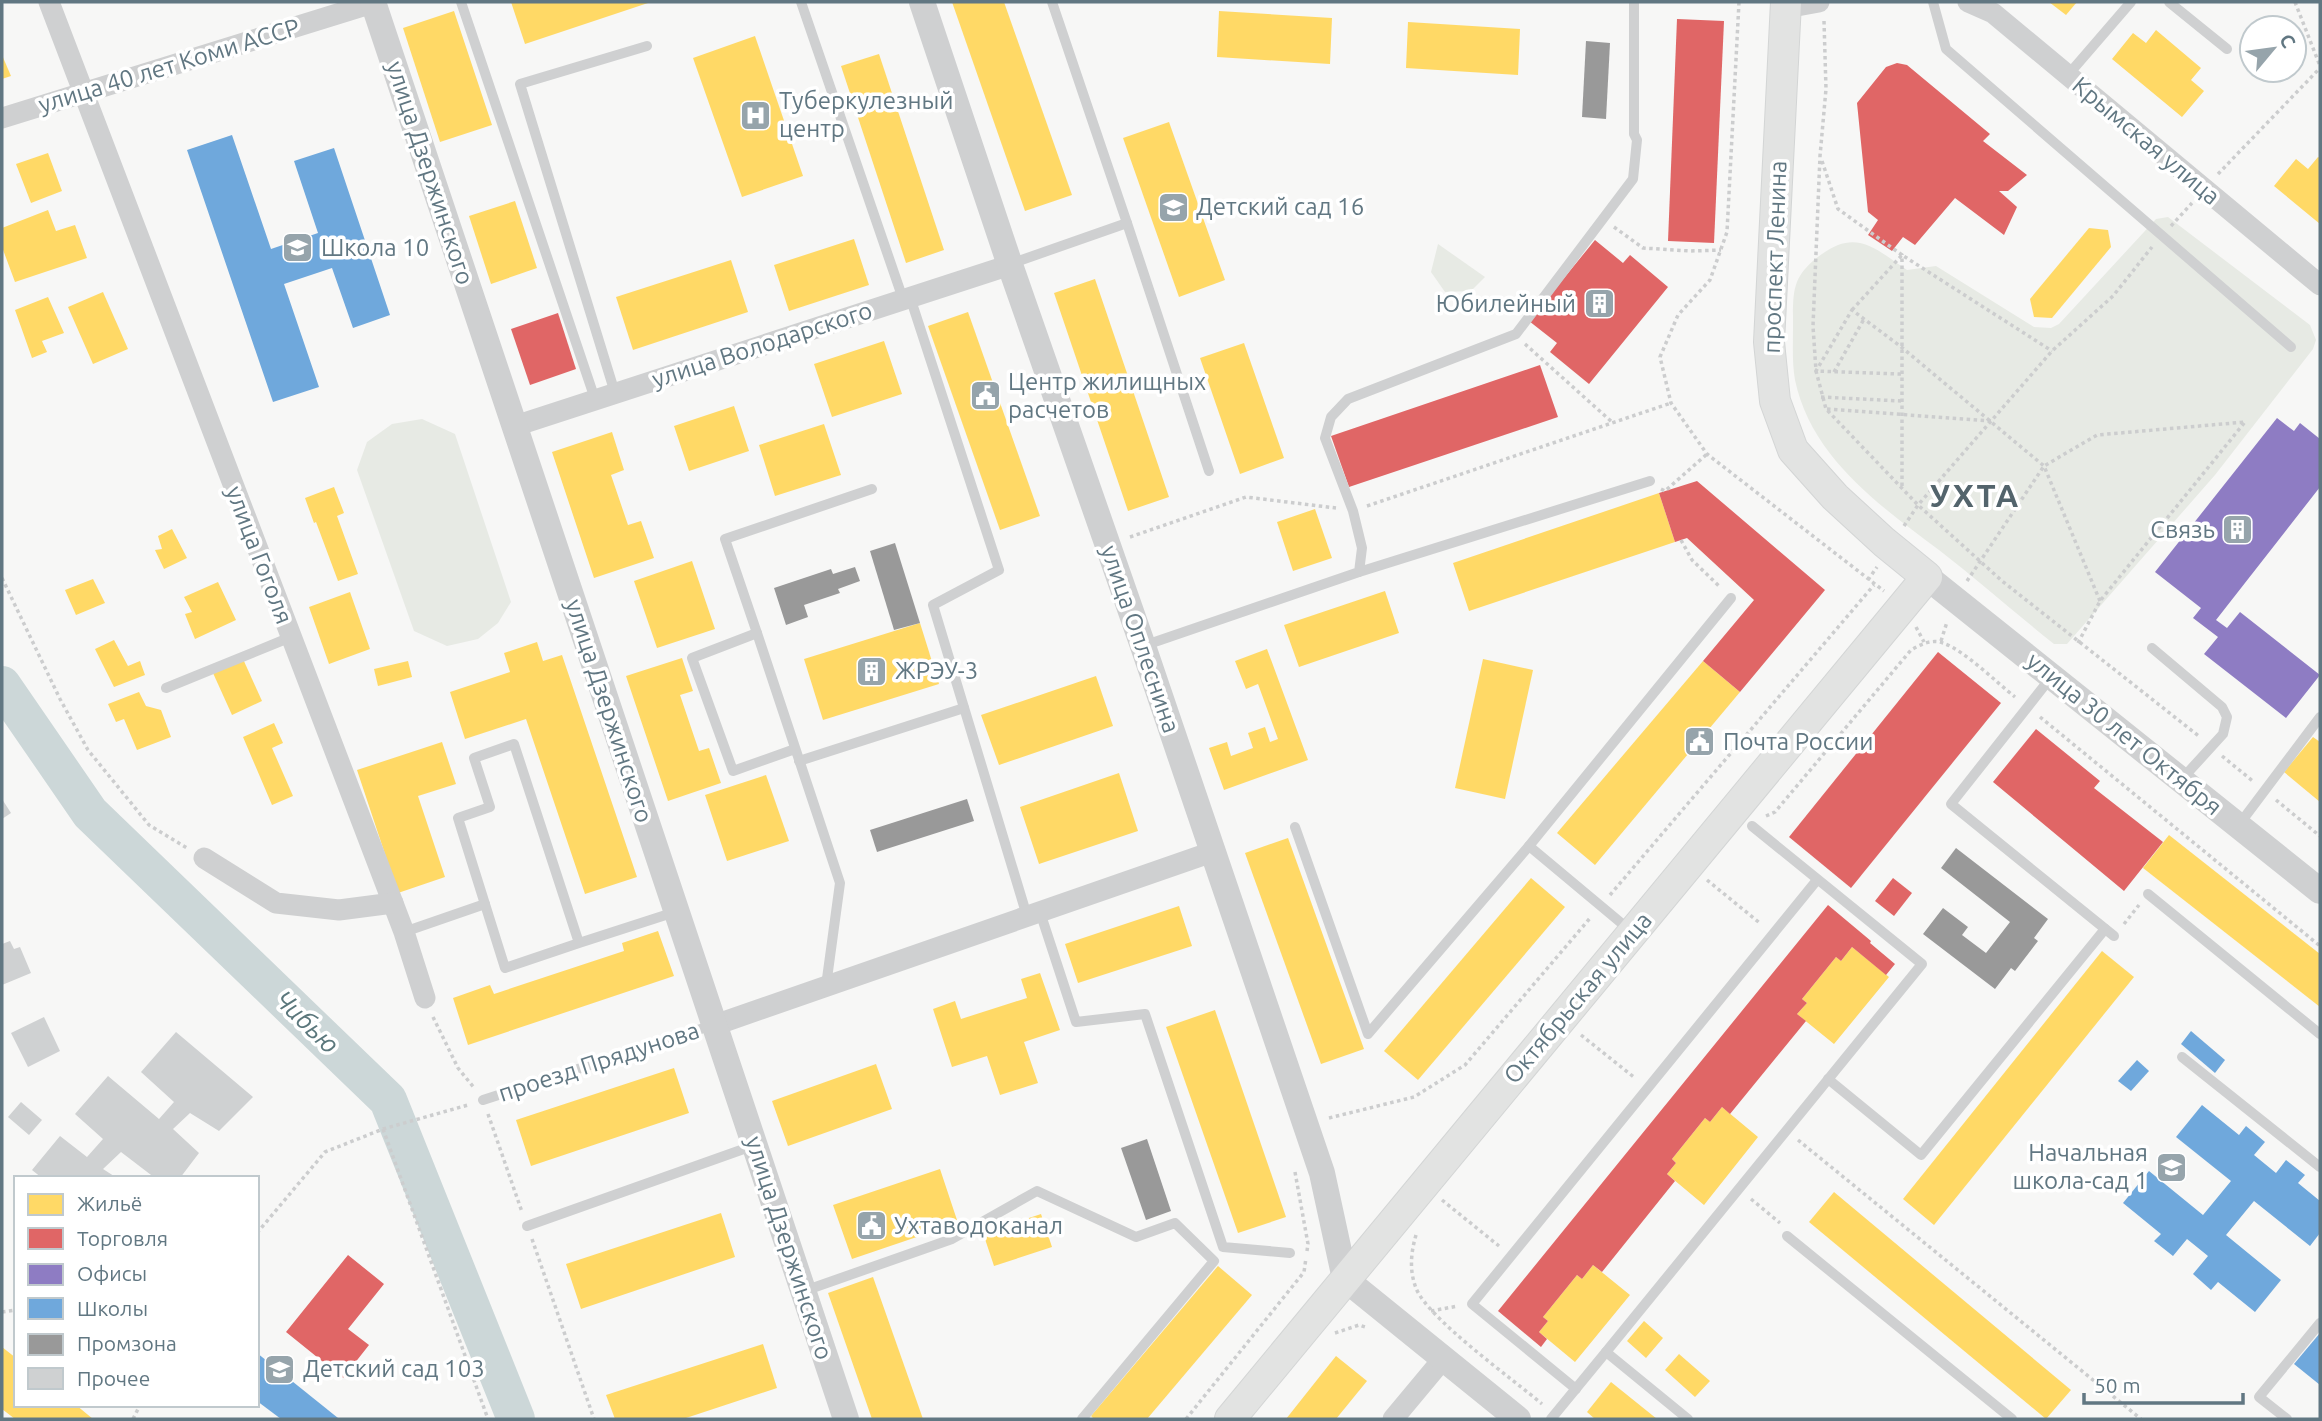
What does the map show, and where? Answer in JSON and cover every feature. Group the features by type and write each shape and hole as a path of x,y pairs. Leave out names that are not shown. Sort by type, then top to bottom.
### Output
{"main road":[{"name":"проспект Ленина","path":"1786,5 1769,341 1775,401 1793,450 1835,497 1927,577"},
{"name":"Октябрьская улица","path":"1230,1419 1927,577"}],"street":[{"name":"улица Гоголя","path":"49,2 404,932 425,998"},
{"name":"улица 40 лет Коми АССР","path":"2,118 374,2"},
{"name":"улица Дзержинского","path":"374,2 845,1419"},
{"name":"улица Оплеснина","path":"922,2 1322,1173 1345,1279"},
{"name":"Крымская улица","path":"1968,2 1993,13 2320,285"},
{"path":"1786,5 1821,7"},
{"name":"улица Володарского","path":"514,426 1010,265"},
{"name":"улица 30 лет Октября","path":"1927,577 2320,891"},
{"path":"715,1025 1212,852"},
{"path":"204,858 276,903 339,910 393,904"},
{"path":"1345,1279 1518,1419"},
{"path":"1393,1419 1443,1359"}],"lane":[{"path":"461,2 594,400"},
{"path":"801,2 999,570 933,605 964,708 1034,914 1076,1022 1145,1014 1223,1247 1290,1253"},
{"path":"1052,2 1209,471"},
{"path":"1359,572 1362,548 1353,511 1325,438 1331,417 1348,399 1516,334 1604,219 1633,179 1637,140 1634,134 1633,2"},
{"path":"1933,2 1946,48 2291,347"},
{"path":"2068,75 2131,2"},
{"path":"2169,2 2227,50"},
{"path":"615,393 520,84 647,46"},
{"path":"1010,265 1127,223"},
{"path":"1143,646 1359,572 1650,481"},
{"path":"825,986 840,883 725,539 872,489"},
{"path":"1295,827 1368,1034 1529,846 1731,598"},
{"path":"757,633 692,658 733,771 964,708"},
{"path":"166,688 291,637"},
{"path":"2152,648 2222,707 2227,717 2223,734 2181,780"},
{"path":"2052,677 1951,804 2114,936"},
{"path":"2238,826 2320,717"},
{"path":"579,943 514,744 474,758 490,807 458,818 505,968 675,912"},
{"path":"1553,1417 1922,964 1752,826"},
{"path":"1529,846 1632,932"},
{"path":"1576,1389 1472,1304 1817,880"},
{"path":"2148,894 2320,1034"},
{"path":"404,932 485,904"},
{"path":"1828,1079 1921,1155 2105,929"},
{"name":"проезд Прядунова","path":"483,1100 715,1025"},
{"path":"2182,1057 2320,1167"},
{"path":"527,1226 755,1145"},
{"path":"804,1292 953,1239 1037,1191 1136,1237 1175,1223 1214,1261 1082,1419"},
{"path":"1787,1236 2012,1419"},
{"path":"2287,1419 2259,1397 2320,1322"},
{"path":"1606,1352 1688,1419"}],"path":[{"path":"1740,2 1727,232 1710,280 1678,315 1660,357 1671,403 1707,454 1874,585 1903,604"},
{"path":"1868,580 1918,505 2052,351 2113,296 2204,189 2320,67 2295,2"},
{"path":"1821,7 1826,89 1820,156 1813,326 1816,371 1826,409 1918,505 1980,561 2078,643 2130,681 2320,836"},
{"path":"1820,156 1838,209 1902,255 2052,351"},
{"path":"1604,219 1643,248 1721,250"},
{"path":"1816,371 1852,310 1902,255"},
{"path":"1902,255 1902,488"},
{"path":"1852,310 1993,421 2044,466 2100,601"},
{"path":"1834,372 1864,318"},
{"path":"1516,334 1613,423"},
{"path":"1816,371 1901,374"},
{"path":"1821,397 1901,401"},
{"path":"1122,540 1246,497 1353,511 1671,403"},
{"path":"1826,409 1993,421"},
{"path":"1980,561 2044,466 2097,435 2245,422 2100,601 2078,643"},
{"path":"1665,491 1707,454"},
{"path":"1681,540 1692,560 1731,598"},
{"path":"2,578 60,699 88,750 149,825 204,858"},
{"path":"1334,1116 1414,1097 1465,1065 1874,585"},
{"path":"1752,826 1775,812 1911,650 1924,642 1941,642 1959,652 2029,708 2320,946"},
{"path":"1714,871 1707,880 1773,934"},
{"path":"2114,936 2148,894"},
{"path":"425,998 458,1068 483,1100 594,1419"},
{"path":"1579,1033 1647,1088"},
{"path":"259,1231 325,1152 383,1129 483,1100"},
{"path":"383,1129 488,1419"},
{"path":"1786,1130 2141,1419"},
{"path":"1186,1419 1304,1272 1308,1244 1294,1169"},
{"path":"1739,1189 1779,1222 1787,1236"},
{"path":"1434,1210 1447,1194"},
{"path":"1442,1200 1511,1256"},
{"path":"1418,1230 1412,1250 1412,1268 1416,1287 1431,1311 1553,1417"},
{"path":"1431,1311 1472,1304"},
{"path":"1332,1335 1359,1325 1371,1329"}],"shaded area":[{"path":"2168,217 2310,325 2316,340 2313,349 2215,475 2067,644 2054,644 1954,561 1894,516 1832,456 1803,408 1795,380 1793,314 1796,285 1804,270 1822,254 1834,246 1856,242 1876,249 1907,270 1936,266 2034,327 2051,328 2059,324 2156,219"},
{"path":"1438,244 1485,277 1471,291 1445,292 1431,272"},
{"path":"422,419 455,434 511,602 498,623 478,639 447,646 414,631 357,470 367,442 392,424"}],"building: Жильё":[{"path":"511,2 651,2 525,44"},
{"path":"952,2 1004,2 1072,195 1025,211"},
{"path":"2049,2 2077,2 2066,15"},
{"path":"454,11 492,125 440,142 403,28"},
{"path":"1219,11 1332,18 1330,64 1217,57"},
{"path":"1408,22 1520,29 1518,75 1406,68"},
{"path":"2156,30 2201,68 2191,80 2204,91 2182,117 2112,59 2133,33 2146,43"},
{"path":"755,36 803,176 742,197 693,58"},
{"path":"879,54 944,250 906,263 841,66"},
{"path":"2,55 11,76 2,79"},
{"path":"1169,122 1225,280 1179,297 1123,138"},
{"path":"48,153 62,191 31,203 16,164"},
{"path":"2318,157 2320,224 2274,186 2296,159 2308,169"},
{"path":"515,201 537,268 491,284 469,216"},
{"path":"48,210 56,231 75,225 87,258 15,282 2,247 2,228"},
{"path":"2089,228 2108,230 2111,247 2052,318 2034,317 2030,299"},
{"path":"854,239 869,285 789,311 774,265"},
{"path":"731,260 748,312 633,350 616,297"},
{"path":"1095,279 1169,497 1128,511 1054,293"},
{"path":"103,292 128,349 93,364 68,307"},
{"path":"48,297 64,333 42,341 47,352 32,358 15,310"},
{"path":"968,312 1040,516 1000,530 928,326"},
{"path":"884,341 902,394 832,417 814,364"},
{"path":"1244,343 1284,458 1240,474 1200,358"},
{"path":"734,406 749,451 689,471 674,426"},
{"path":"824,424 841,475 775,496 759,445"},
{"path":"612,432 624,470 611,475 628,525 641,521 654,558 594,578 552,452"},
{"path":"334,487 344,513 337,516 358,574 338,581 305,498"},
{"path":"1659,493 1675,542 1469,611 1453,563"},
{"path":"1315,509 1332,558 1293,571 1277,522"},
{"path":"172,529 187,558 164,569 155,550 162,549 158,536"},
{"path":"692,561 715,629 657,648 634,581"},
{"path":"93,579 105,603 76,615 65,590"},
{"path":"218,582 236,620 195,639 185,614 192,612 184,597"},
{"path":"1385,591 1399,633 1299,667 1284,625"},
{"path":"350,592 370,649 329,664 309,607"},
{"name":"ЖРЭУ-3","path":"920,623 939,684 823,720 804,659"},
{"path":"114,640 128,666 140,661 145,675 114,687 95,649"},
{"path":"537,642 543,661 562,655 637,877 585,894 526,719 465,739 450,692 510,672 504,653"},
{"path":"1267,649 1308,760 1224,790 1209,748 1227,742 1231,756 1253,748 1248,733 1265,727 1270,742 1278,739 1258,684 1246,689 1235,661"},
{"path":"682,658 693,691 680,695 699,751 709,748 721,783 668,801 626,676"},
{"path":"243,659 262,701 232,715 213,673"},
{"path":"1483,659 1533,670 1505,799 1455,788"},
{"path":"408,661 412,677 378,686 374,669"},
{"path":"1703,661 1740,692 1595,865 1557,833"},
{"path":"1096,676 1113,726 999,765 981,715"},
{"path":"139,692 146,706 161,710 171,737 137,750 124,719 116,722 108,704"},
{"path":"274,723 283,743 272,748 293,796 272,805 243,737"},
{"path":"2313,737 2320,742 2320,802 2284,772"},
{"path":"442,742 456,784 418,796 445,877 398,893 357,770"},
{"path":"1119,773 1138,831 1039,864 1020,807"},
{"path":"766,775 789,841 727,861 705,795"},
{"path":"2169,835 2320,954 2320,1007 2143,868"},
{"path":"1288,838 1364,1049 1321,1064 1245,853"},
{"path":"1531,878 1565,907 1418,1080 1384,1051"},
{"path":"1179,906 1192,946 1078,983 1065,944"},
{"path":"658,931 674,976 468,1045 453,998 490,985 494,994 624,951 622,943"},
{"path":"1852,947 1889,977 1834,1044 1797,1014 1807,1003 1802,999 1836,957 1841,961"},
{"path":"2102,951 2134,977 1934,1225 1903,1199"},
{"path":"1040,973 1060,1030 1024,1042 1038,1083 1000,1095 987,1056 952,1067 933,1009 955,1001 961,1019 1027,998 1021,979"},
{"path":"1215,1010 1286,1217 1238,1233 1166,1027"},
{"path":"876,1064 892,1109 788,1146 772,1101"},
{"path":"674,1068 689,1113 531,1166 516,1120"},
{"path":"1722,1107 1758,1137 1704,1205 1667,1174 1676,1163 1672,1159 1705,1118 1710,1122"},
{"path":"940,1169 958,1223 852,1259 833,1205"},
{"path":"1834,1192 2071,1390 2046,1419 1809,1222"},
{"path":"721,1213 735,1257 581,1309 566,1264"},
{"path":"1041,1214 1052,1247 994,1266 983,1233"},
{"path":"1593,1265 1630,1295 1575,1362 1539,1332 1548,1321 1543,1317 1577,1275 1582,1279"},
{"path":"1218,1266 1252,1295 1147,1419 1094,1419 1091,1416"},
{"path":"873,1277 923,1419 872,1419 828,1293"},
{"path":"1644,1321 1663,1338 1646,1358 1627,1341"},
{"path":"763,1344 777,1388 683,1419 615,1419 606,1395"},
{"path":"2,1347 14,1356 14,1407 78,1407 93,1419 15,1419 2,1409"},
{"path":"1679,1354 1710,1381 1695,1397 1665,1370"},
{"path":"1336,1356 1367,1381 1336,1419 1286,1419"},
{"path":"1611,1382 1657,1419 1595,1419 1587,1412"}],"building: Торговля":[{"path":"1677,19 1724,21 1714,243 1668,241"},
{"path":"1897,63 1907,65 1990,134 1983,141 2027,175 2008,191 1999,191 2017,207 2004,235 1955,198 1915,245 1903,237 1892,251 1868,235 1878,220 1868,212 1857,103 1886,67"},
{"name":"Юбилейный","path":"1595,240 1623,263 1630,255 1668,287 1589,384 1550,352 1557,343 1529,321"},
{"path":"558,313 576,369 530,385 511,329"},
{"path":"1540,365 1558,417 1349,487 1331,436"},
{"path":"1697,481 1825,590 1740,692 1703,661 1754,600 1687,538 1675,542 1659,493"},
{"path":"1938,652 2001,703 1851,888 1789,837"},
{"path":"2036,729 2100,781 2094,788 2163,842 2124,891 1993,782"},
{"path":"1893,878 1912,893 1894,916 1875,901"},
{"path":"1828,905 1895,964 1886,975 1852,947 1841,961 1836,957 1802,999 1807,1003 1797,1014 1806,1021 1730,1114 1722,1107 1710,1122 1705,1118 1672,1159 1676,1163 1667,1174 1675,1181 1602,1272 1593,1265 1582,1279 1577,1275 1543,1317 1548,1321 1539,1332 1547,1339 1541,1347 1498,1311"},
{"path":"348,1255 384,1284 348,1329 369,1345 343,1378 286,1332"}],"building: Офисы":[{"name":"Связь","path":"2277,418 2294,431 2300,423 2320,439 2320,487 2216,620 2227,628 2240,612 2320,675 2286,718 2204,654 2218,637 2193,618 2201,608 2155,572"}],"building: Школы":[{"path":"232,135 271,249 318,233 294,161 334,148 390,315 353,328 332,268 284,284 319,387 273,402 187,150"},
{"path":"2191,1031 2225,1060 2215,1073 2181,1044"},
{"path":"2137,1060 2149,1071 2131,1091 2118,1081"},
{"path":"2202,1105 2239,1135 2246,1126 2265,1142 2254,1155 2276,1173 2286,1160 2305,1175 2298,1183 2320,1201 2320,1233 2310,1246 2254,1201 2226,1235 2281,1280 2255,1312 2218,1282 2211,1290 2193,1274 2208,1256 2187,1239 2173,1256 2154,1241 2161,1234 2123,1203 2149,1171 2203,1215 2231,1181 2176,1137"},
{"path":"2320,1333 2320,1385 2294,1364"},
{"path":"259,1355 338,1418 281,1419 259,1402"}],"building: Промзона":[{"path":"1586,41 1610,43 1606,119 1582,117"},
{"path":"895,543 920,623 894,630 870,551"},
{"path":"855,567 860,581 838,589 840,593 804,605 808,617 786,625 774,588 831,569 833,574"},
{"path":"967,799 974,821 877,852 870,830"},
{"path":"1956,848 2048,919 2034,938 2038,941 2015,971 2011,968 1995,989 1923,934 1943,908 1968,927 1962,935 1986,953 2010,922 1941,868"},
{"path":"1147,1139 1171,1211 1146,1220 1121,1148"}],"building: Прочее":[{"path":"2,799 11,813 2,819"},
{"path":"10,941 14,949 20,947 31,973 2,985 2,944"},
{"path":"44,1017 60,1051 28,1067 11,1033"},
{"path":"176,1032 253,1097 219,1131 190,1113 173,1129 199,1153 182,1176 152,1176 121,1152 103,1169 114,1176 40,1176 32,1170 60,1136 87,1157 103,1139 75,1114 108,1076 159,1119 174,1102 141,1072"},
{"path":"21,1102 42,1120 29,1135 8,1117"}],"waterway":[{"name":"Чибью","path":"2,685 90,813 388,1100 516,1419"}],"place":[{"name":"Туберкулезный центр","path":"756,115"},
{"name":"Детский сад 16","path":"1173,207"},
{"name":"Школа 10","path":"298,248"},
{"name":"Юбилейный","path":"1599,304"},
{"name":"Центр жилищных расчетов","path":"985,396"},
{"name":"Связь","path":"2238,530"},
{"name":"ЖРЭУ-3","path":"872,671"},
{"name":"Почта России","path":"1700,742"},
{"name":"Начальная школа-сад 1","path":"2171,1167"},
{"name":"Ухтаводоканал","path":"871,1226"},
{"name":"Детский сад 103","path":"280,1369"}],"district":[{"name":"УХТА","path":"1975,496"}]}
